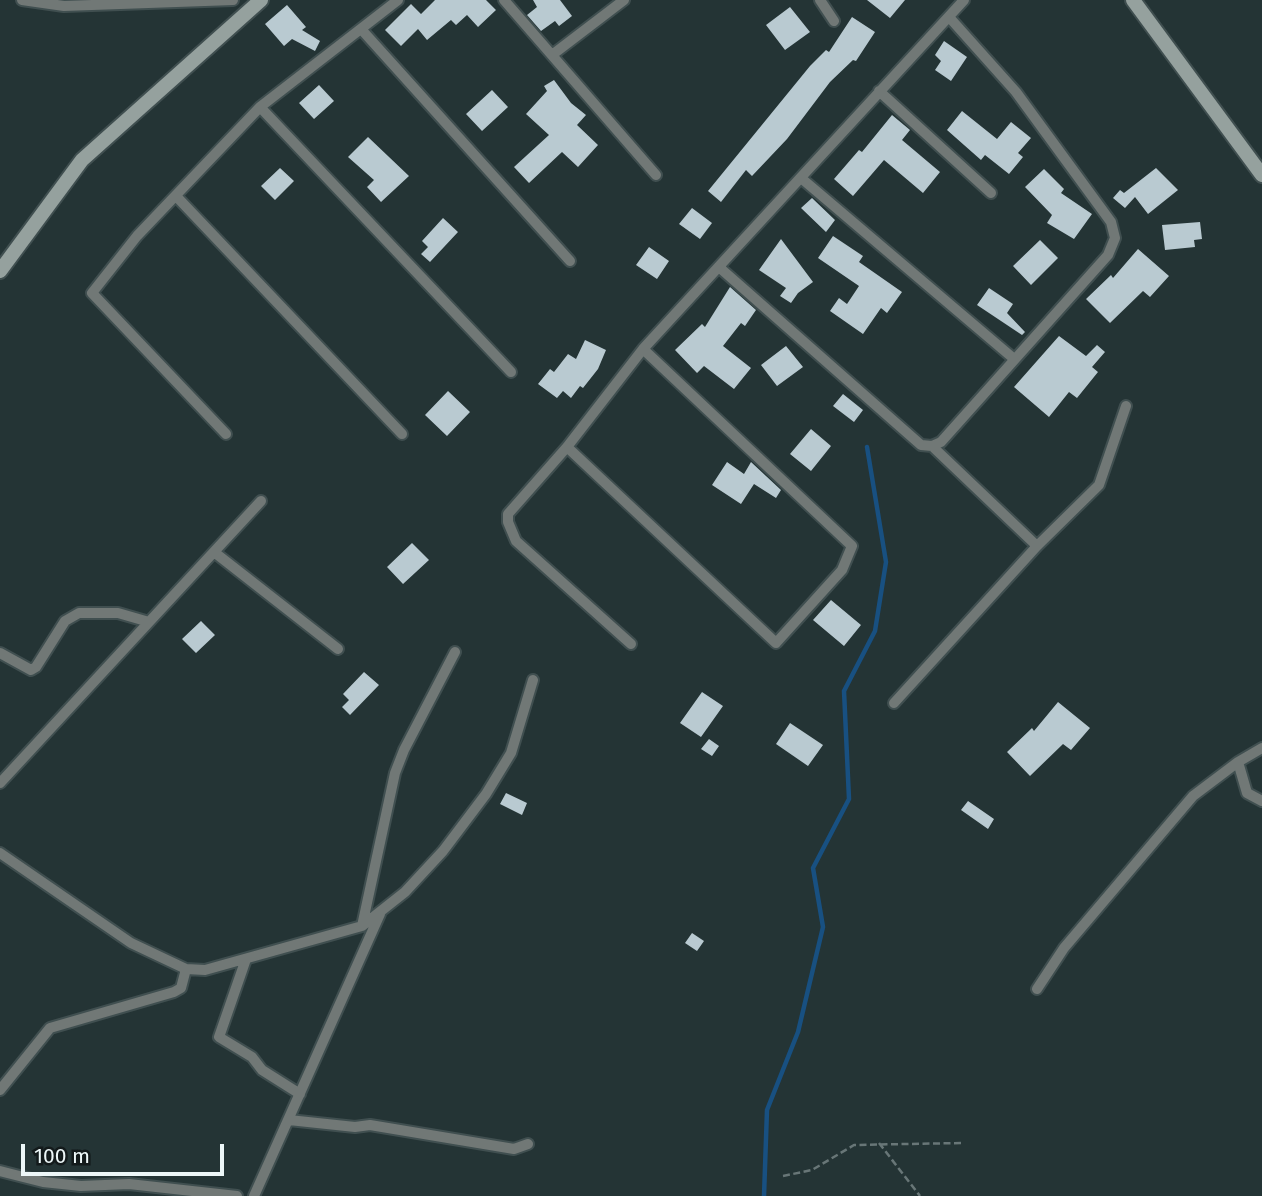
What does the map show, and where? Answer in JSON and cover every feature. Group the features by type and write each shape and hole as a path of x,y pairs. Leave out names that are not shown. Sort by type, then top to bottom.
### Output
{"street":[{"path":"22,0 64,6 233,0"},
{"path":"0,271 82,160 261,0"},
{"path":"226,434 92,292 137,236 260,107 398,0"},
{"path":"504,0 656,174"},
{"path":"552,55 624,0"},
{"path":"820,0 834,21"},
{"path":"631,644 516,541 510,531 509,514 567,447 643,349 964,0"},
{"path":"1133,0 1262,175"},
{"path":"720,268 921,445 932,446 941,442 1013,358 1108,255 1115,238 1111,222 1016,92 949,17"},
{"path":"361,29 570,261"},
{"path":"879,91 991,192"},
{"path":"260,107 511,372"},
{"path":"801,178 1013,358"},
{"path":"176,196 402,434"},
{"path":"567,447 776,643 842,570 852,546 643,349"},
{"path":"894,702 1037,546 1099,485 1126,406"},
{"path":"932,446 1037,546"},
{"path":"0,783 261,501"},
{"path":"214,551 338,649"},
{"path":"0,653 31,670 36,667 65,621 79,613 118,613 149,622"},
{"path":"362,926 395,773 454,652"},
{"path":"0,853 131,943 186,969 205,970 362,926 381,913 443,851 501,771 522,722 533,680"},
{"path":"1037,989 1064,948 1162,829 1193,796 1238,762 1262,748"},
{"path":"1238,762 1247,793 1262,801"},
{"path":"254,1196 381,913"},
{"path":"246,959 219,1037 252,1057 262,1070 300,1094"},
{"path":"0,1090 50,1028 174,992 181,988 186,969"},
{"path":"289,1120 355,1127 369,1125 514,1149 528,1143"},
{"path":"0,1171 43,1182 81,1186 129,1184 230,1195"}],"path":[{"path":"878,1143 920,1196"},
{"path":"783,1176 812,1170 854,1145 961,1143"}],"building":[{"path":"435,0 486,0 496,10 478,27 467,15 456,25 451,20 427,40 418,29 401,46 385,30 411,4 421,14"},
{"path":"533,0 560,0 572,16 559,26 555,21 541,31 527,15 537,7"},
{"path":"867,0 905,0 890,18"},
{"path":"287,5 306,27 302,30 320,41 315,51 292,39 284,46 265,24"},
{"path":"790,7 810,32 785,50 766,25"},
{"path":"852,17 875,32 856,61 853,60 830,82 787,139 752,176 746,170 721,202 708,191 810,66 826,50 829,52"},
{"path":"944,41 967,57 951,81 935,70 941,61 935,55"},
{"path":"554,80 571,103 586,115 577,125 598,145 578,167 562,152 529,183 514,167 549,135 526,114 547,91 544,86"},
{"path":"319,85 334,101 314,119 299,103"},
{"path":"492,90 508,107 482,131 466,114"},
{"path":"962,111 997,139 1011,122 1031,138 1018,153 1023,157 1009,174 985,155 981,160 947,130"},
{"path":"892,115 910,130 902,140 940,172 923,193 884,160 853,196 834,179 859,150 862,152"},
{"path":"368,137 409,176 381,202 367,187 374,180 348,157"},
{"path":"280,168 294,181 275,200 261,186"},
{"path":"1156,168 1178,190 1148,214 1135,197 1125,208 1113,198 1120,190 1124,193"},
{"path":"1044,169 1064,189 1061,193 1092,214 1074,239 1047,223 1052,215 1025,187"},
{"path":"812,198 835,220 826,232 801,208"},
{"path":"692,208 712,223 700,239 679,224"},
{"path":"443,218 458,232 430,262 421,254 428,247 422,241"},
{"path":"1200,222 1202,239 1194,240 1195,247 1165,250 1162,225"},
{"path":"833,236 863,256 859,262 902,292 887,313 881,308 863,334 830,311 839,298 847,304 859,286 818,258"},
{"path":"781,239 813,282 798,293 791,303 780,296 786,288 759,270"},
{"path":"1040,240 1058,258 1031,285 1013,266"},
{"path":"649,247 669,261 657,279 636,265"},
{"path":"1138,249 1169,276 1150,297 1143,291 1110,323 1086,299 1111,275 1113,278"},
{"path":"730,287 756,310 745,326 741,323 723,346 751,368 734,389 704,366 697,373 675,350 702,324 705,327"},
{"path":"989,288 1013,304 1007,313 1025,332 1022,335 977,305"},
{"path":"1059,336 1086,356 1097,345 1105,352 1092,367 1098,372 1077,398 1069,392 1049,417 1014,387"},
{"path":"585,340 606,350 598,369 571,398 563,391 557,398 538,384 550,369 554,372 568,354 576,359"},
{"path":"786,346 803,367 777,386 761,365"},
{"path":"448,391 470,412 447,436 425,415"},
{"path":"843,394 863,410 854,422 833,406"},
{"path":"811,429 831,446 811,471 790,454"},
{"path":"727,462 744,474 751,462 781,490 776,498 754,484 741,504 712,485"},
{"path":"412,543 429,560 403,584 387,567"},
{"path":"831,600 861,625 844,646 813,620"},
{"path":"201,621 215,635 196,653 182,639"},
{"path":"364,672 379,685 350,715 342,707 349,700 343,694"},
{"path":"702,692 723,706 701,737 680,723"},
{"path":"1058,702 1090,728 1071,750 1063,744 1030,776 1007,752 1032,728 1034,731"},
{"path":"790,723 823,745 808,766 776,744"},
{"path":"709,739 719,746 712,756 701,749"},
{"path":"506,793 527,803 522,815 500,804"},
{"path":"968,801 994,819 988,829 961,810"},
{"path":"692,933 704,941 697,951 685,943"}],"waterway":[{"path":"764,1196 767,1110 798,1032 823,927 813,868 849,799 844,691 875,631 886,562 867,447"}]}
